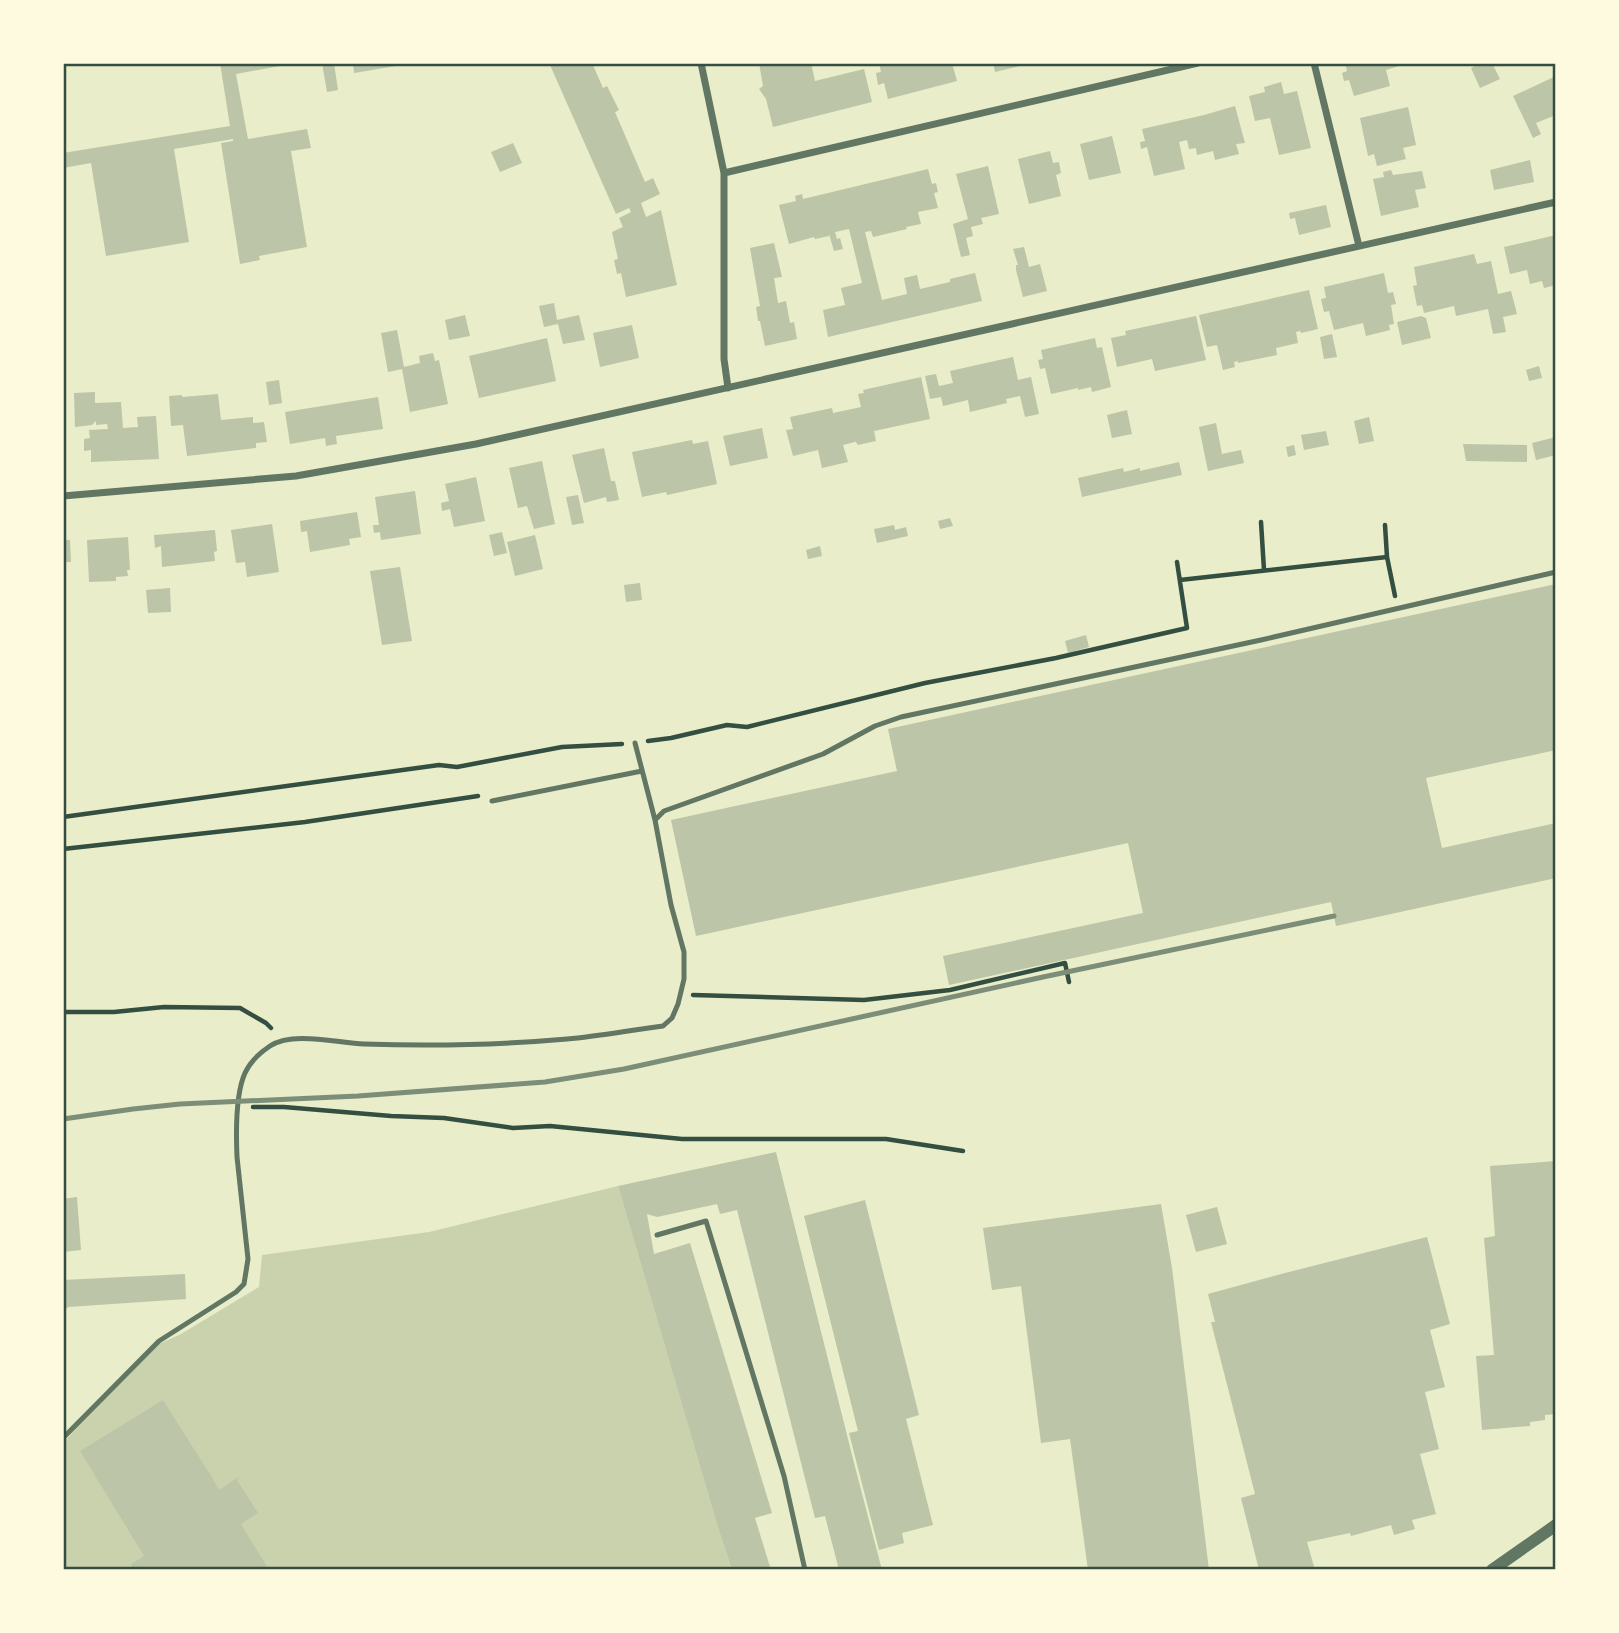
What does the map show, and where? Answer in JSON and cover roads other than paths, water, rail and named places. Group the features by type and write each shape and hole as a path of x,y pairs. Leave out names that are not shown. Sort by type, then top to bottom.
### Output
{"street":[{"path":"701,63 724,173 724,359 728,388"},
{"path":"724,173 1198,63"},
{"path":"1314,63 1359,246"},
{"path":"63,496 296,476 476,444 1556,202"},
{"path":"1492,1570 1556,1525"}],"lane":[{"path":"655,820 664,811 823,754 875,726 901,717 1556,572"},
{"path":"63,1438 159,1341 236,1292 244,1284 248,1259 237,1157 238,1108 245,1073 255,1058 268,1047 281,1039 363,1044 458,1044 567,1039 663,1026 672,1018 684,979 684,952 635,743"},
{"path":"492,802 642,771"},
{"path":"657,1235 706,1221 784,1476 805,1570"}],"railway":[{"path":"63,1119 180,1104 358,1096 545,1082 624,1069 1334,916"}]}
